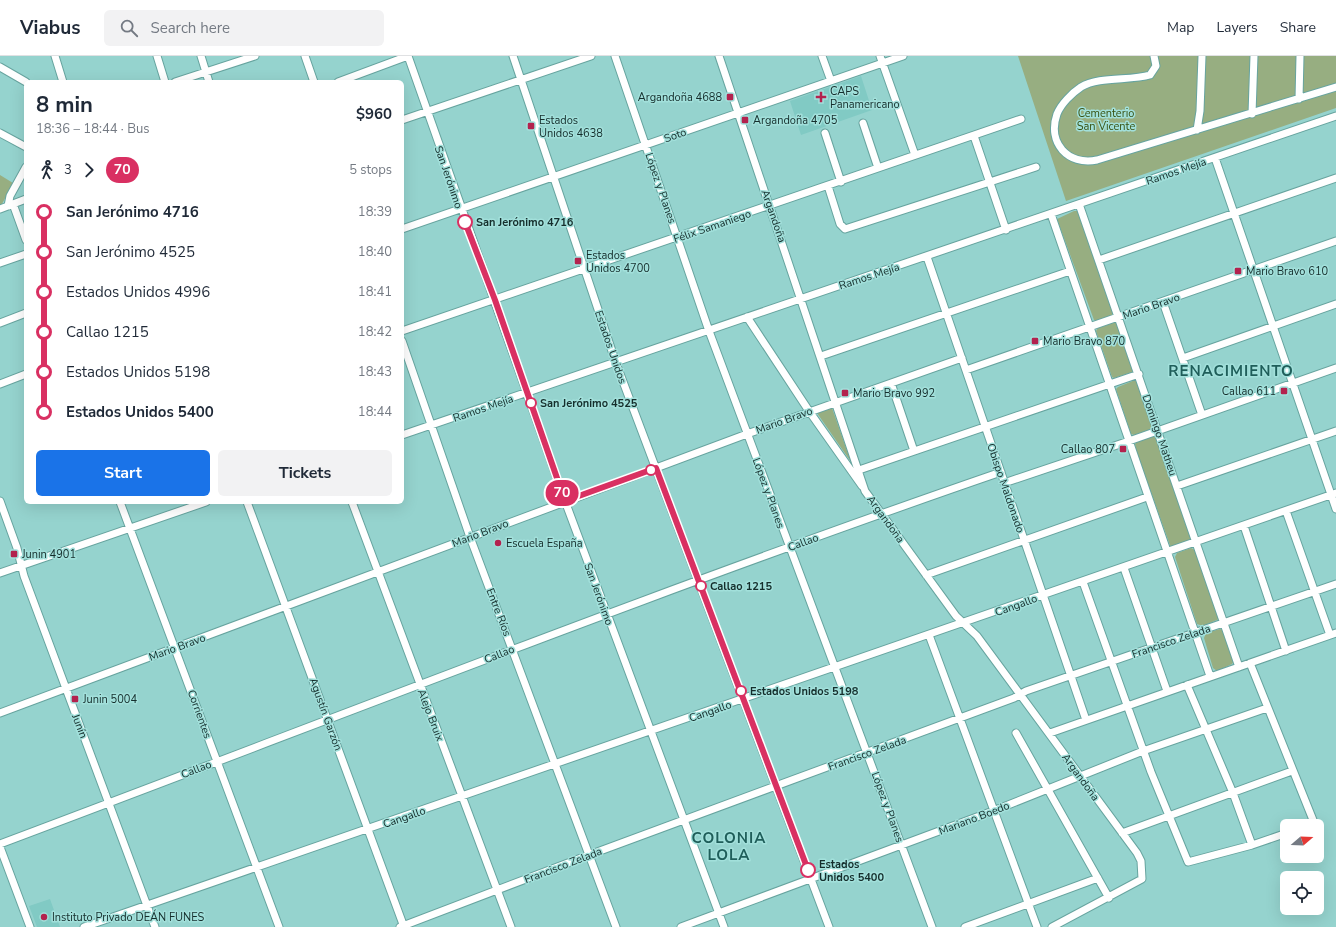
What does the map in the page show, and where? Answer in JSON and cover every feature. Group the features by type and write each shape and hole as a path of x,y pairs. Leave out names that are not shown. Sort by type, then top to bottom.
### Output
{"street":[{"path":"55,56 62,80"},
{"path":"157,56 163,80"},
{"path":"201,56 208,80"},
{"path":"181,80 256,56"},
{"path":"305,56 313,80"},
{"path":"343,80 408,56"},
{"name":"San Jerónimo","path":"408,56 460,209 495,300 565,501 724,927"},
{"name":"Estados Unidos","path":"512,56 616,363 829,927"},
{"path":"404,119 591,56"},
{"name":"López y Planes","path":"615,56 709,331 932,927"},
{"name":"Argandoña","path":"719,56 802,298 865,491 882,512 956,616 977,636 1021,694 1080,777 1137,853 1141,861 1142,879 1108,898"},
{"path":"822,56 831,81"},
{"name":"Soto","path":"404,228 831,81 882,59 903,56"},
{"path":"1154,56 1156,66 1150,75 1088,84 1068,99 1058,111 1055,124 1056,136 1060,148 1070,158 1086,162 1252,114 1336,87"},
{"path":"1197,130 1200,111 1202,56"},
{"path":"1252,114 1254,56"},
{"path":"1299,99 1300,56"},
{"path":"882,59 915,155"},
{"path":"0,67 24,81"},
{"name":"Ramos Mejía","path":"404,434 802,298 927,257 1336,116"},
{"name":"Félix Samaniego","path":"404,330 771,206 1021,119"},
{"path":"863,123 878,168"},
{"path":"0,133 24,146"},
{"path":"825,133 841,182"},
{"path":"974,136 1006,230"},
{"path":"1215,158 1292,383 1334,494 1336,509"},
{"path":"828,186 840,224 845,229 1036,167"},
{"path":"24,170 10,196 10,205 24,236"},
{"path":"1099,260 1336,178"},
{"path":"0,209 24,200"},
{"name":"Domingo Matheu","path":"1079,204 1239,667"},
{"path":"1051,214 1110,384 1147,497 1210,676"},
{"name":"Mario Bravo","path":"966,370 1336,241"},
{"path":"0,263 24,255"},
{"name":"Obispo Maldonado","path":"927,257 1086,720"},
{"path":"820,356 1070,271"},
{"path":"1163,302 1202,415"},
{"path":"1183,358 1336,304"},
{"path":"0,323 24,314"},
{"path":"747,317 809,411 865,491"},
{"name":"Entre Ríos","path":"404,347 470,537 616,927"},
{"name":"Mario Bravo","path":"0,713 565,501 809,411 962,358"},
{"path":"1004,483 1158,431 1336,368"},
{"path":"859,470 986,428 1139,374"},
{"path":"0,384 24,375"},
{"path":"891,383 914,451"},
{"path":"1177,486 1336,431"},
{"name":"Callao","path":"0,844 699,580 882,512 1001,472"},
{"name":"Cangallo","path":"84,927 147,904 744,700 1334,494"},
{"path":"926,575 1024,539 1147,497"},
{"name":"Corrientes","path":"121,504 279,927"},
{"path":"0,573 200,504"},
{"name":"Agustín Garzón","path":"248,504 369,829 403,927"},
{"name":"Alejo Bruix","path":"353,504 419,685 511,927"},
{"name":"Junín","path":"1,505 66,688 155,927"},
{"path":"1050,733 1333,634 1314,591 1286,511"},
{"path":"1244,526 1286,651"},
{"path":"1124,568 1167,691"},
{"path":"1084,582 1144,751 1188,862 1252,845 1280,835"},
{"name":"Francisco Zelada","path":"403,927 589,855 868,753 1070,675 1336,584"},
{"path":"929,635 1037,927"},
{"path":"1250,663 1292,771 1313,819"},
{"path":"1187,685 1233,793 1252,845"},
{"name":"Mariano Boedo","path":"681,927 993,811 1144,751 1206,728 1267,708"},
{"path":"1016,733 1108,898 1052,927"},
{"path":"1122,833 1292,771"},
{"path":"0,847 30,927"},
{"path":"965,927 1098,878"}],"shaded area":[{"path":"861,76 872,110 801,135 790,101"},
{"name":"Instituto Privado DEÁN FUNES","path":"50,899 60,927 37,927 29,906"}],"green space":[{"name":"Cementerio San Vicente","path":"1018,56 1336,56 1336,108 1066,201"},
{"path":"0,175 13,183 2,204 0,204"},
{"path":"1074,211 1078,211 1113,309 1112,315 1096,321 1094,320 1057,219"},
{"path":"1116,322 1119,325 1132,372 1114,378 1112,377 1096,331 1098,328"},
{"path":"1135,380 1137,381 1154,425 1151,429 1134,435 1131,434 1116,389"},
{"path":"828,407 832,408 851,462 817,413 818,411"},
{"path":"1156,436 1193,540 1171,548 1135,444"},
{"path":"1191,548 1195,550 1219,619 1203,626 1197,624 1175,557 1177,553"},
{"path":"1220,629 1225,631 1234,661 1232,664 1217,671 1213,668 1204,638 1206,633"}],"bus line":[{"name":"70","path":"465,222 495,300 565,501 656,468 808,870"}],"place":[{"name":"Argandoña 4688","path":"730,97"},
{"name":"CAPS Panamericano","path":"821,97"},
{"name":"Argandoña 4705","path":"745,120"},
{"name":"Estados Unidos 4638","path":"531,126"},
{"name":"San Jerónimo 4716","path":"465,222"},
{"name":"Estados Unidos 4700","path":"578,261"},
{"name":"Mario Bravo 610","path":"1238,271"},
{"name":"Mario Bravo 870","path":"1035,341"},
{"name":"Callao 611","path":"1284,391"},
{"name":"Mario Bravo 992","path":"845,393"},
{"name":"San Jerónimo 4525","path":"531,403"},
{"name":"Callao 807","path":"1123,449"},
{"name":"Escuela España","path":"498,543"},
{"name":"Junin 4901","path":"14,554"},
{"name":"Callao 1215","path":"701,586"},
{"name":"Estados Unidos 5198","path":"741,691"},
{"name":"Junin 5004","path":"75,699"},
{"name":"Estados Unidos 5400","path":"808,870"},
{"name":"Instituto Privado DEÁN FUNES","path":"44,917"}],"district":[{"name":"RENACIMIENTO","path":"1231,371"},
{"name":"COLONIA LOLA","path":"729,846"}]}
